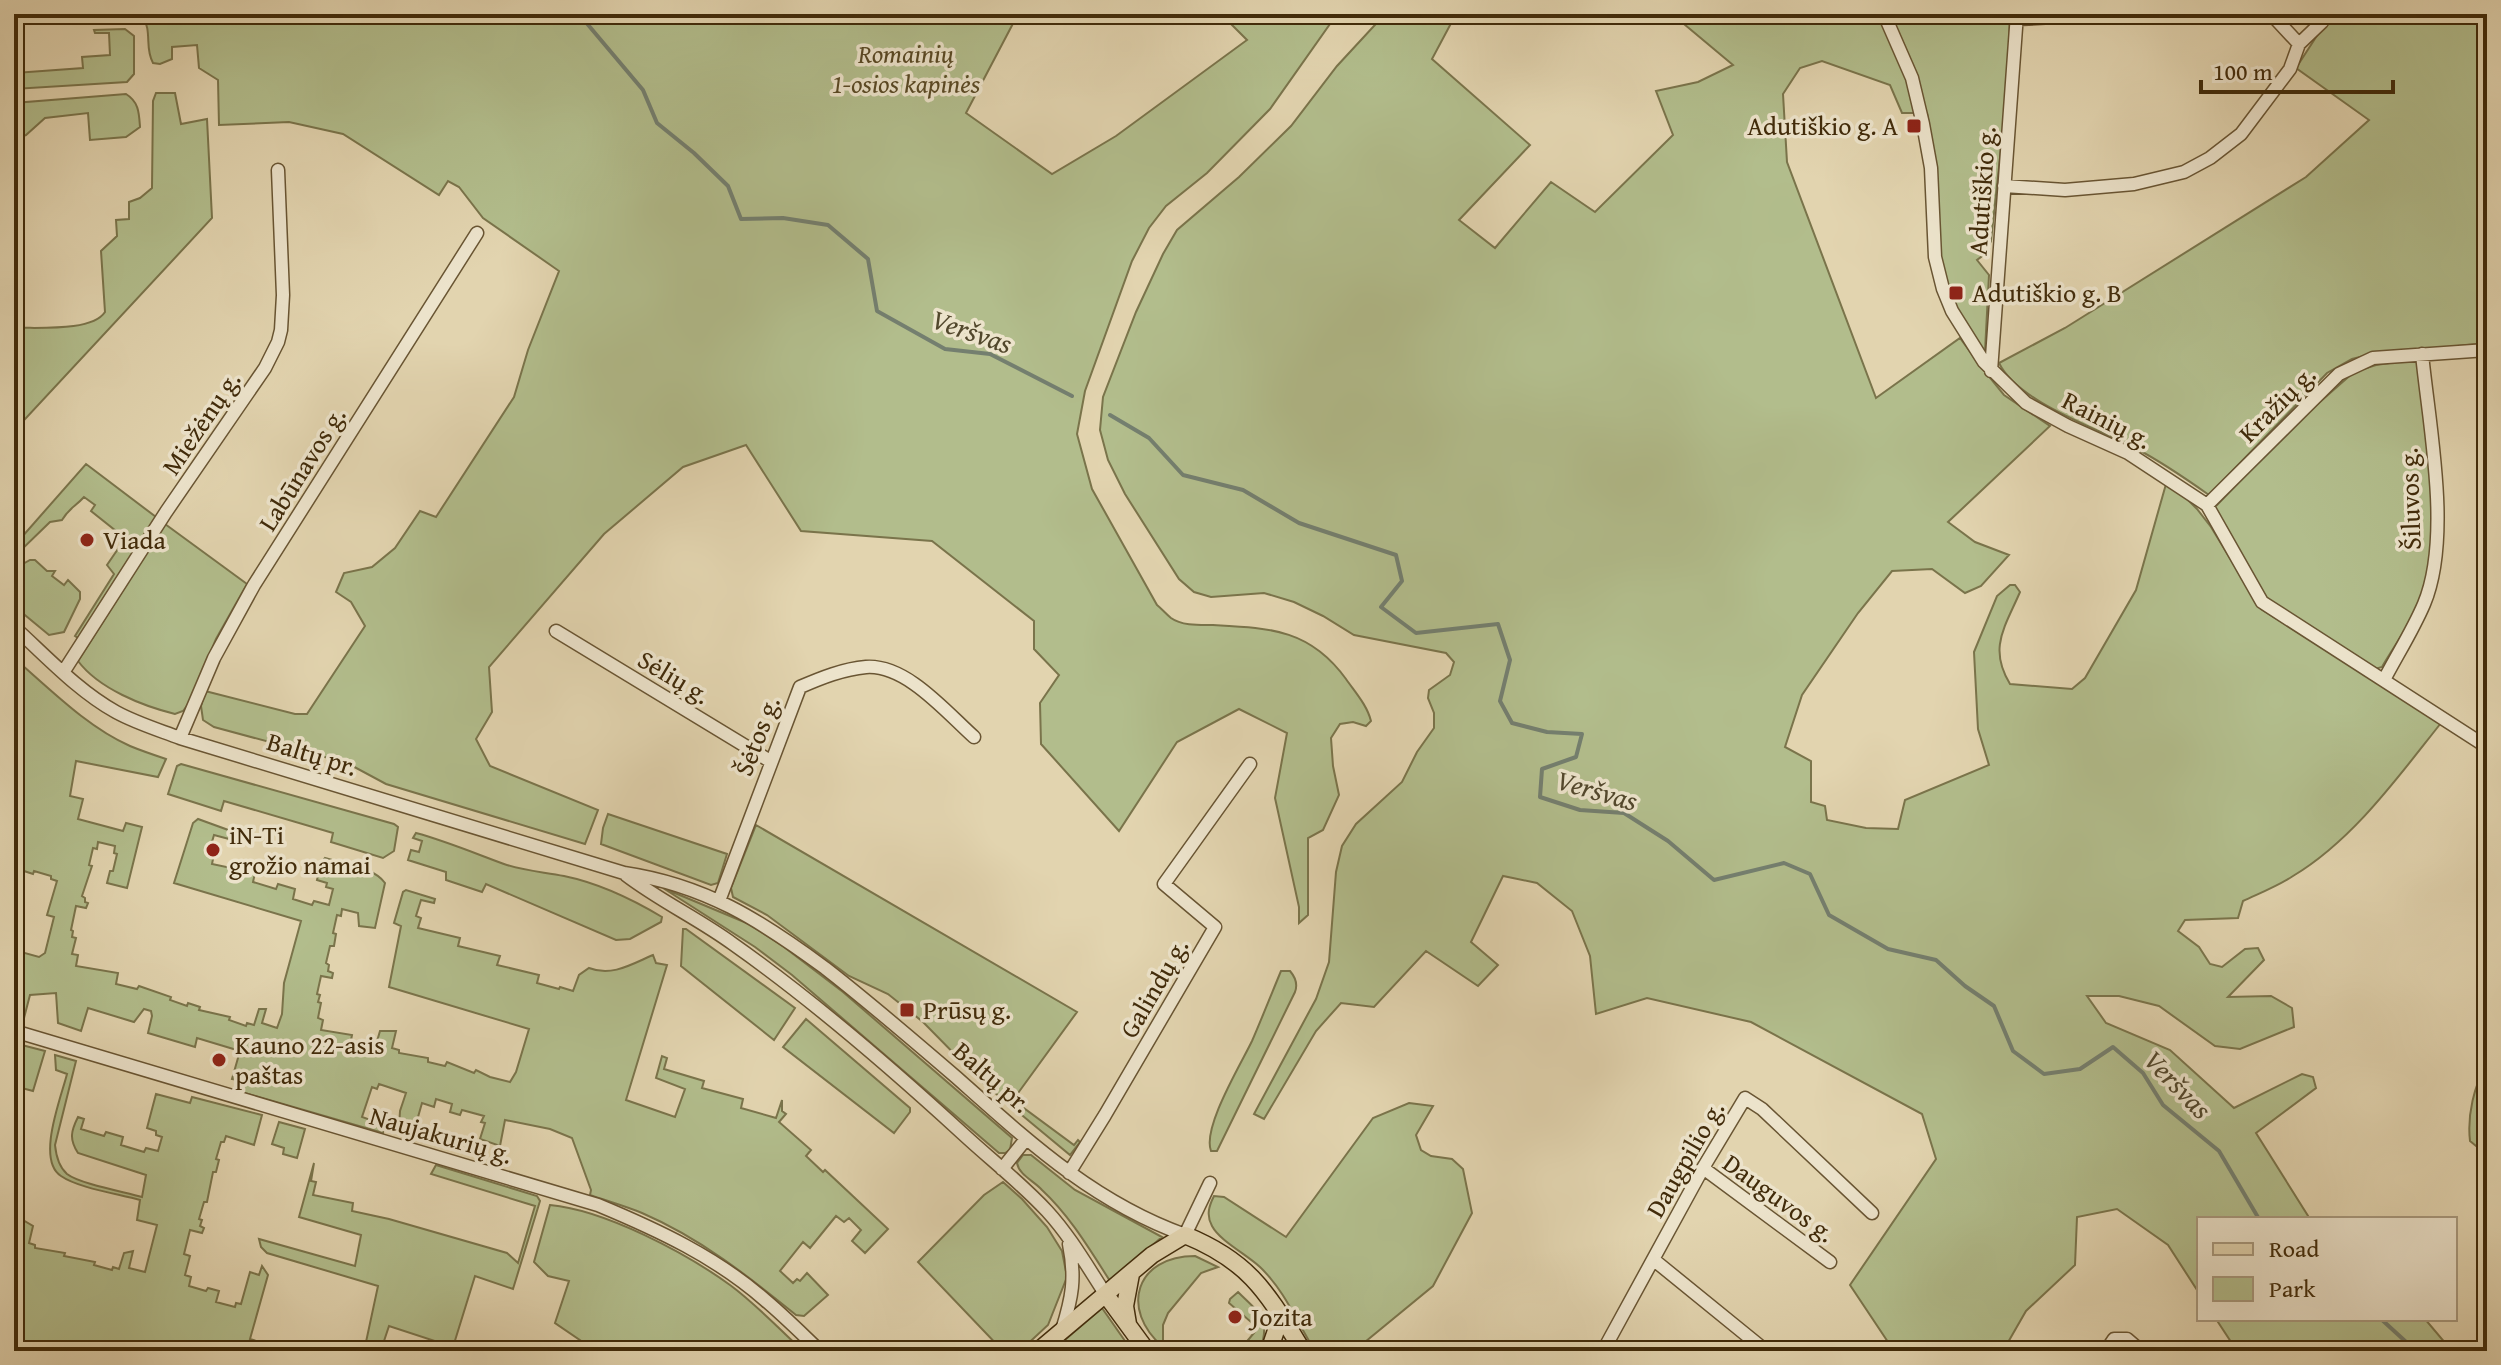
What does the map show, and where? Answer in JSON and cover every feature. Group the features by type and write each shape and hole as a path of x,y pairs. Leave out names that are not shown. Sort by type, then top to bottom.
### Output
{"main road":[{"path":"1038,1351 1152,1255 1185,1235"},
{"name":"Baltų pr.","path":"1185,1235 1235,1260 1252,1276 1303,1351"},
{"path":"1129,1326 1125,1306 1131,1274"},
{"name":"Baltų pr.","path":"1106,1295 1147,1351"},
{"path":"1269,1351 1281,1316"}],"street":[{"name":"Rainių g.","path":"1884,14 1912,78 1923,124 1931,168 1935,257 1943,289 1958,321 1991,371 2026,403 2128,453 2207,505 2262,602 2487,747"},
{"path":"2017,17 2109,14"},
{"path":"2271,14 2299,44"},
{"path":"2004,186 2065,190 2134,184 2184,172 2210,158 2241,134 2290,69 2299,44 2326,14"},
{"name":"Adutiškio g.","path":"1991,371 2017,17"},
{"name":"Miežėnų g.","path":"64,671 166,512 265,368 278,342 283,295 278,170"},
{"name":"Labūnavos g.","path":"180,738 214,658 241,607 477,233"},
{"name":"Kražių g.","path":"2207,505 2339,374 2373,358 2487,350"},
{"name":"Šiluvos g.","path":"2384,680 2425,603 2434,563 2438,510 2422,354"},
{"name":"Baltų pr.","path":"14,627 113,711 180,738 624,873 670,883 754,918 850,988 1069,1173 1140,1217 1185,1235"},
{"name":"Sėlių g.","path":"556,631 770,761"},
{"name":"Šėtos g.","path":"719,901 800,687 831,674 868,667 894,670 914,683 974,737"},
{"name":"Galindų g.","path":"1069,1173 1215,927 1164,884 1250,764"},
{"name":"Baltų pr.","path":"624,873 643,888 720,934 811,1002 1002,1169 1047,1211 1106,1295"},
{"name":"Naujakurių g.","path":"14,1031 598,1205 657,1229 712,1260 764,1299 820,1351"},
{"name":"Daugpilio g.","path":"1603,1351 1745,1098 1762,1109 1872,1213"},
{"path":"1002,1169 1026,1139"},
{"name":"Dauguvos g.","path":"1703,1168 1830,1262"},
{"path":"1185,1235 1210,1183"},
{"path":"1062,1330 1073,1291 1068,1237"},
{"path":"1654,1260 1766,1351"},
{"path":"2106,1351 2114,1339 2127,1339 2141,1351"}],"green space":[{"name":"Romainių 1-osios kapinės","path":"142,14 1018,14 966,113 1052,174 1116,136 1247,40 1221,14 1337,14 1270,109 1207,173 1166,206 1149,228 1132,261 1085,391 1077,434 1092,489 1157,605 1180,622 1271,630 1303,641 1332,662 1367,710 1371,721 1366,726 1353,722 1340,724 1331,738 1339,795 1323,830 1308,838 1308,915 1299,923 1299,907 1275,798 1287,733 1239,709 1177,742 1119,831 1041,744 1040,703 1059,675 1034,649 1034,621 932,541 801,531 746,445 683,467 604,534 489,667 492,712 476,739 490,766 598,810 585,844 386,784 347,763 214,727 203,720 201,706 205,691 295,714 307,714 365,626 351,602 336,592 344,573 372,567 395,548 420,511 436,517 514,397 528,350 559,271 483,218 459,187 448,181 439,195 343,134 289,122 219,125 218,80 199,68 197,45 172,47 172,59 160,64 153,63"},
{"path":"1385,14 1456,14 1432,59 1530,145 1459,220 1495,248 1551,182 1595,212 1673,135 1656,91 1698,82 1733,65 1672,14 2010,14 2008,84 1991,241 1985,254 1977,260 1989,275 1985,351 1958,311 1940,257 1936,165 1927,113 1902,113 1890,85 1822,61 1800,68 1783,94 1787,162 1876,398 1960,338 2004,395 2050,426 1948,522 1975,542 2009,555 1981,586 1965,593 1932,569 1892,571 1858,613 1802,695 1785,747 1811,761 1811,802 1825,806 1827,820 1866,828 1898,829 1905,800 1989,765 1978,729 1974,652 1997,596 2010,585 2015,585 2020,592 2001,638 2000,659 2010,684 2072,689 2085,678 2136,590 2166,484 2182,494 2211,527 2261,609 2441,723 2355,826 2315,861 2281,883 2243,901 2238,918 2185,920 2178,931 2199,947 2210,964 2222,967 2245,949 2258,948 2264,960 2228,997 2271,996 2292,1008 2294,1027 2240,1049 2215,1046 2159,1006 2119,996 2087,996 2106,1023 2170,1050 2234,1108 2302,1074 2313,1077 2316,1088 2256,1133 2309,1217 2197,1217 2197,1290 2168,1245 2117,1209 2077,1217 2075,1265 2026,1311 2003,1351 1894,1351 1850,1285 1936,1159 1922,1114 1751,1022 1647,998 1596,1014 1590,956 1572,911 1537,883 1503,876 1471,942 1498,965 1478,986 1426,951 1374,1007 1341,1003 1316,1031 1264,1119 1254,1114 1316,999 1329,962 1336,872 1342,846 1356,824 1402,782 1434,728 1429,690 1450,675 1454,662 1446,653 1354,635 1294,602 1264,593 1211,597 1194,592 1179,579 1125,494 1108,460 1100,430 1103,397 1136,312 1177,230 1239,177 1291,126 1337,66"},
{"path":"2331,14 2487,14 2487,343 2352,359 2327,373 2209,495 2144,453 2040,402 2009,377 1999,363 2065,328 2306,177 2369,120 2296,68"},
{"path":"125,29 134,36 134,74 127,82 14,89 14,70 15,73 83,68 82,57 110,55 109,33 95,33 94,30"},
{"path":"156,93 175,93 181,124 207,119 212,218 14,431 14,328 77,326 89,323 105,312 101,251 117,236 116,220 129,219 129,202 152,188 153,101"},
{"path":"126,94 136,104 140,127 126,137 90,140 88,113 45,118 26,135 14,139 14,103"},
{"path":"2417,359 2433,485 2432,548 2416,609 2382,667 2375,669 2261,592 2215,507 2297,422 2354,372 2376,365"},
{"path":"86,464 156,517 78,638 75,636 114,574 107,565 120,546 121,535 91,511 95,505 84,497 62,520 50,522 14,557 14,546"},
{"path":"165,524 247,584 216,639 189,703 183,711 175,714 109,688 78,661"},
{"path":"35,560 47,571 55,571 52,576 64,585 68,580 80,592 80,599 64,632 49,635 14,606 14,569"},
{"path":"14,658 99,729 130,746 166,759 158,777 76,761 70,796 83,799 78,819 123,831 126,823 142,827 127,888 107,883 117,854 114,853 115,846 98,842 97,849 93,848 89,865 92,866 82,896 88,903 86,908 76,906 71,930 72,937 76,938 72,954 78,955 76,966 118,973 116,984 137,989 139,986 187,1006 188,1003 200,1007 199,1010 230,1017 229,1020 246,1026 247,1023 254,1025 259,1009 266,1009 262,1023 277,1028 282,1014 284,983 301,921 174,883 193,823 198,819 231,831 229,839 214,835 209,852 214,854 212,864 255,873 253,882 276,889 278,884 295,889 293,899 312,905 314,901 329,905 333,889 317,880 325,858 374,873 385,883 375,928 359,926 358,913 342,909 341,916 337,915 334,946 330,946 326,963 329,965 328,971 333,973 332,978 321,976 317,994 321,1003 318,1018 323,1020 321,1030 352,1035 350,1045 375,1048 380,1031 396,1031 392,1048 399,1050 399,1053 428,1058 428,1062 445,1066 447,1062 510,1082 516,1072 529,1029 389,987 401,926 394,923 406,890 435,899 434,903 421,900 416,916 421,918 418,928 460,938 458,946 500,956 497,965 539,975 537,983 559,989 573,991 579,975 589,968 614,970 653,955 656,963 667,965 626,1100 675,1117 685,1089 656,1078 662,1056 667,1058 664,1069 704,1081 702,1088 743,1099 741,1108 776,1118 782,1100 782,1111 786,1114 779,1122 811,1150 806,1156 888,1229 865,1253 852,1241 861,1230 849,1218 844,1222 836,1216 810,1248 803,1242 780,1271 793,1283 797,1279 800,1281 807,1273 828,1295 804,1316 796,1315 741,1272 684,1234 642,1213 590,1195 591,1190 572,1138 550,1129 505,1120 500,1146 480,1139 484,1116 462,1110 460,1115 450,1112 452,1104 436,1099 434,1107 422,1103 414,1131 399,1128 406,1093 379,1084 377,1089 372,1087 362,1117 384,1125 383,1133 238,1091 242,1081 232,1079 240,1051 197,1038 195,1047 148,1033 151,1011 144,1009 134,1022 88,1008 81,1031 58,1023 56,993 30,995 24,1018 14,1016 14,950 39,957 45,953 54,917 47,915 57,881 51,876 21,870 22,867 14,864"},
{"path":"181,764 394,824 398,827 394,851 383,858 331,842 333,833 224,801 221,811 168,794 177,766"},
{"path":"608,814 727,854 718,883 711,885 601,844"},
{"path":"756,825 1077,1012 1013,1100 1074,1145 1078,1140 1080,1142 1070,1155 982,1082 923,1022 888,994 849,976 767,915 733,897 731,888"},
{"path":"416,833 512,866 602,887 662,917 661,922 630,939 616,940 486,884 482,892 446,880 446,872 408,860 411,850 419,852 422,841 413,838"},
{"path":"663,888 749,924 784,947 843,992 1012,1138 1010,1150 999,1153 792,975 755,947"},
{"path":"683,929 795,1008 774,1040 681,966"},
{"path":"1281,971 1292,974 1295,992 1217,1151 1211,1151 1212,1127 1217,1112 1252,1041"},
{"path":"806,1019 910,1108 894,1133 783,1047"},
{"path":"14,1043 45,1051 33,1091 14,1086"},
{"path":"55,1055 76,1061 55,1145 57,1157 67,1174 92,1184 142,1197 146,1175 78,1153 72,1135 78,1117 84,1119 81,1129 104,1136 106,1132 123,1137 121,1145 144,1152 146,1148 158,1151 162,1137 147,1128 156,1094 190,1103 192,1097 262,1115 254,1145 226,1136 221,1142 216,1172 213,1172 207,1202 204,1202 199,1219 202,1220 200,1226 204,1228 202,1233 190,1230 184,1254 190,1256 185,1275 191,1277 189,1286 219,1291 216,1302 235,1307 236,1303 241,1304 250,1272 259,1275 262,1266 268,1275 250,1339 289,1351 14,1351 14,1203 23,1220 33,1226 29,1243 35,1248 65,1253 64,1256 95,1262 94,1265 112,1270 113,1267 119,1269 124,1253 133,1251 129,1268 145,1272 157,1225 137,1220 140,1200 78,1184 61,1176 54,1168 50,1143 52,1128 67,1074 56,1070"},
{"path":"2487,1063 2487,1155 2470,1141 2469,1131 2472,1101"},
{"path":"1409,1103 1433,1106 1416,1135 1421,1150 1431,1156 1452,1159 1463,1169 1472,1213 1433,1286 1354,1351 1315,1351 1269,1276 1216,1232 1209,1218 1211,1203 1214,1196 1224,1197 1286,1237 1373,1118"},
{"path":"279,1122 305,1129 297,1158 283,1154 284,1148 272,1144"},
{"path":"1023,1155 1031,1155 1075,1190 1162,1237 1110,1281 1062,1211 1021,1171 1017,1163"},
{"path":"314,1163 311,1181 316,1182 313,1195 353,1203 352,1211 507,1253 518,1263 535,1206 431,1174 436,1165 537,1196 540,1201 513,1289 475,1276 453,1347 389,1326 382,1347 366,1342 378,1286 267,1253 261,1247 259,1239 355,1266 361,1235 299,1217"},
{"path":"1003,1182 1047,1227 1062,1251 1067,1277 1048,1325 1020,1351 1003,1351 918,1262 984,1195"},
{"path":"550,1205 620,1224 691,1260 740,1292 803,1351 596,1351 555,1323 569,1281 548,1276 534,1262"},
{"path":"1195,1256 1218,1267 1201,1273 1168,1313 1163,1325 1163,1347 1149,1332 1141,1317 1138,1302 1140,1287 1147,1275 1159,1265 1175,1258"},
{"path":"1238,1292 1264,1324 1260,1351 1239,1351 1258,1328 1229,1303"},
{"path":"1102,1308 1132,1351 1052,1351"},
{"path":"2217,1321 2427,1321 2452,1351 2237,1351"}],"waterway":[{"name":"Veršvas","path":"584,20 643,90 657,123 728,186 741,219 783,218 828,225 868,259 877,311 945,349 990,354 1072,396"},
{"name":"Veršvas","path":"1110,415 1149,438 1183,475 1243,490 1299,523 1396,555 1402,581 1381,607 1416,633 1498,624 1510,660 1500,701 1512,723 1547,732 1582,734 1576,757 1542,769 1540,797 1580,810 1624,813 1668,841 1714,880 1784,863 1810,874 1829,915 1888,949 1936,960 1994,1006 2013,1051 2044,1074 2080,1069 2113,1047 2143,1073 2163,1105 2219,1151 2258,1217"},
{"name":"Veršvas","path":"2383,1321 2416,1351"}],"place":[{"name":"Adutiškio g. A","path":"1914,126"},
{"name":"Adutiškio g. B","path":"1956,293"},
{"name":"Viada","path":"87,540"},
{"name":"iN-Ti grožio namai","path":"213,850"},
{"name":"Prūsų g.","path":"907,1010"},
{"name":"Kauno 22-asis paštas","path":"219,1060"},
{"name":"Jozita","path":"1235,1317"}]}
